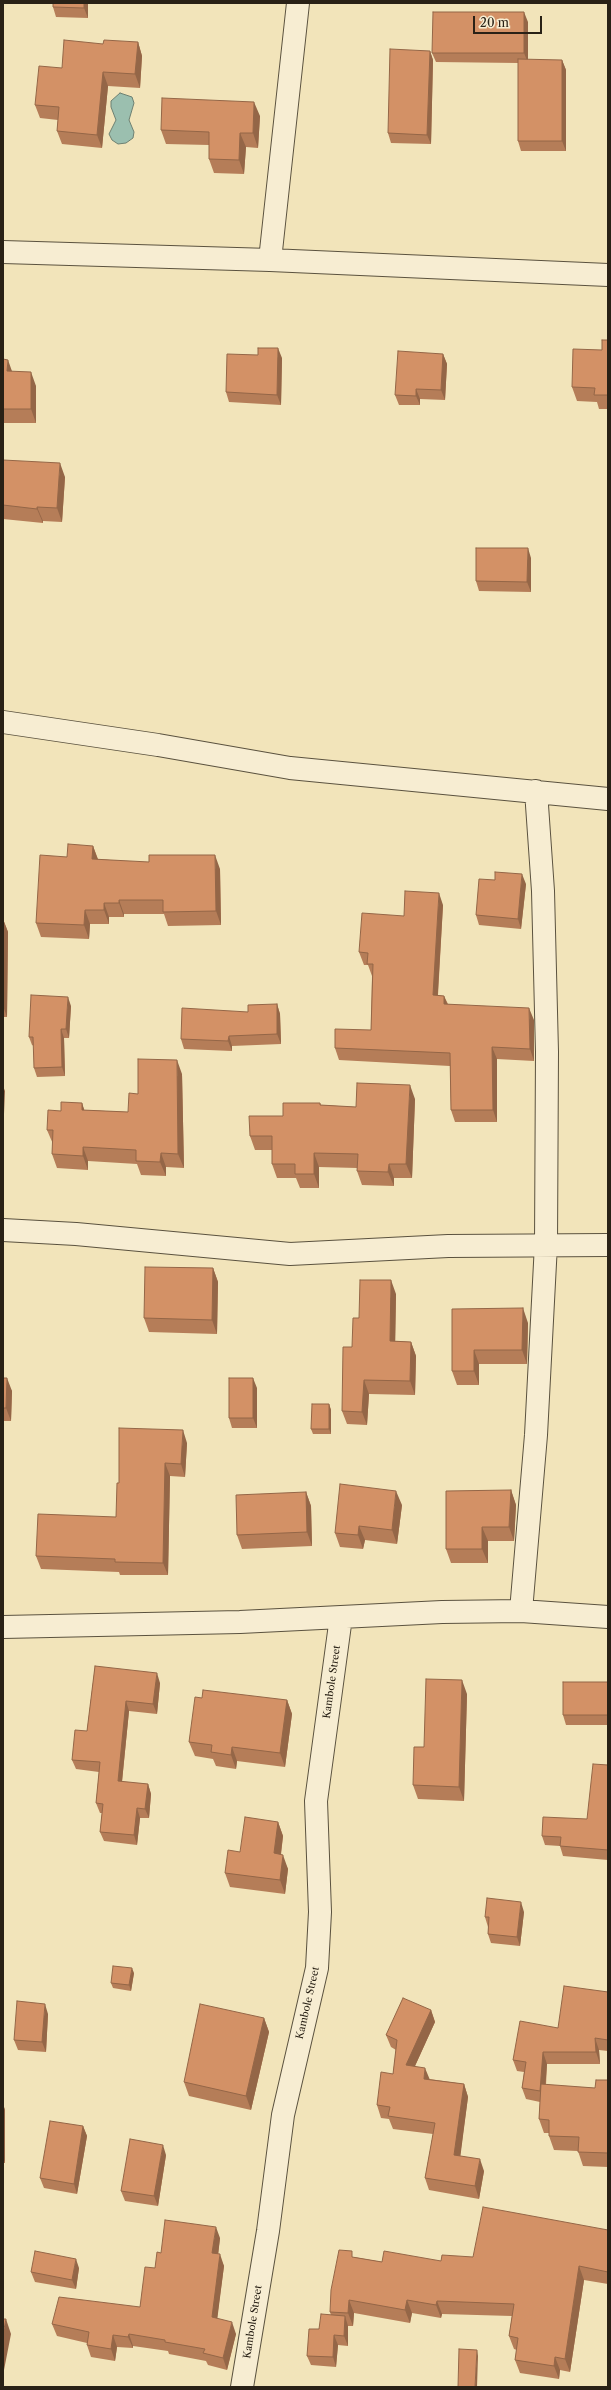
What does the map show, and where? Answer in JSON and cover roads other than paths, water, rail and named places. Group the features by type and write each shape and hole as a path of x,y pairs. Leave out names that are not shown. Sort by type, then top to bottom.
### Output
{"street":[{"path":"270,260 298,3"},
{"path":"3,252 270,260 608,275"},
{"path":"3,722 143,742 290,768 608,799"},
{"path":"521,1611 536,1435 546,1244 547,1052 543,891 536,791"},
{"path":"3,1230 76,1234 290,1254 448,1246 546,1244 608,1245"},
{"path":"3,1627 70,1627 442,1612 521,1611 608,1617"},
{"name":"Kambole Street","path":"242,2387 268,2231 283,2115 317,1968 320,1912 316,1801 341,1617"}]}
